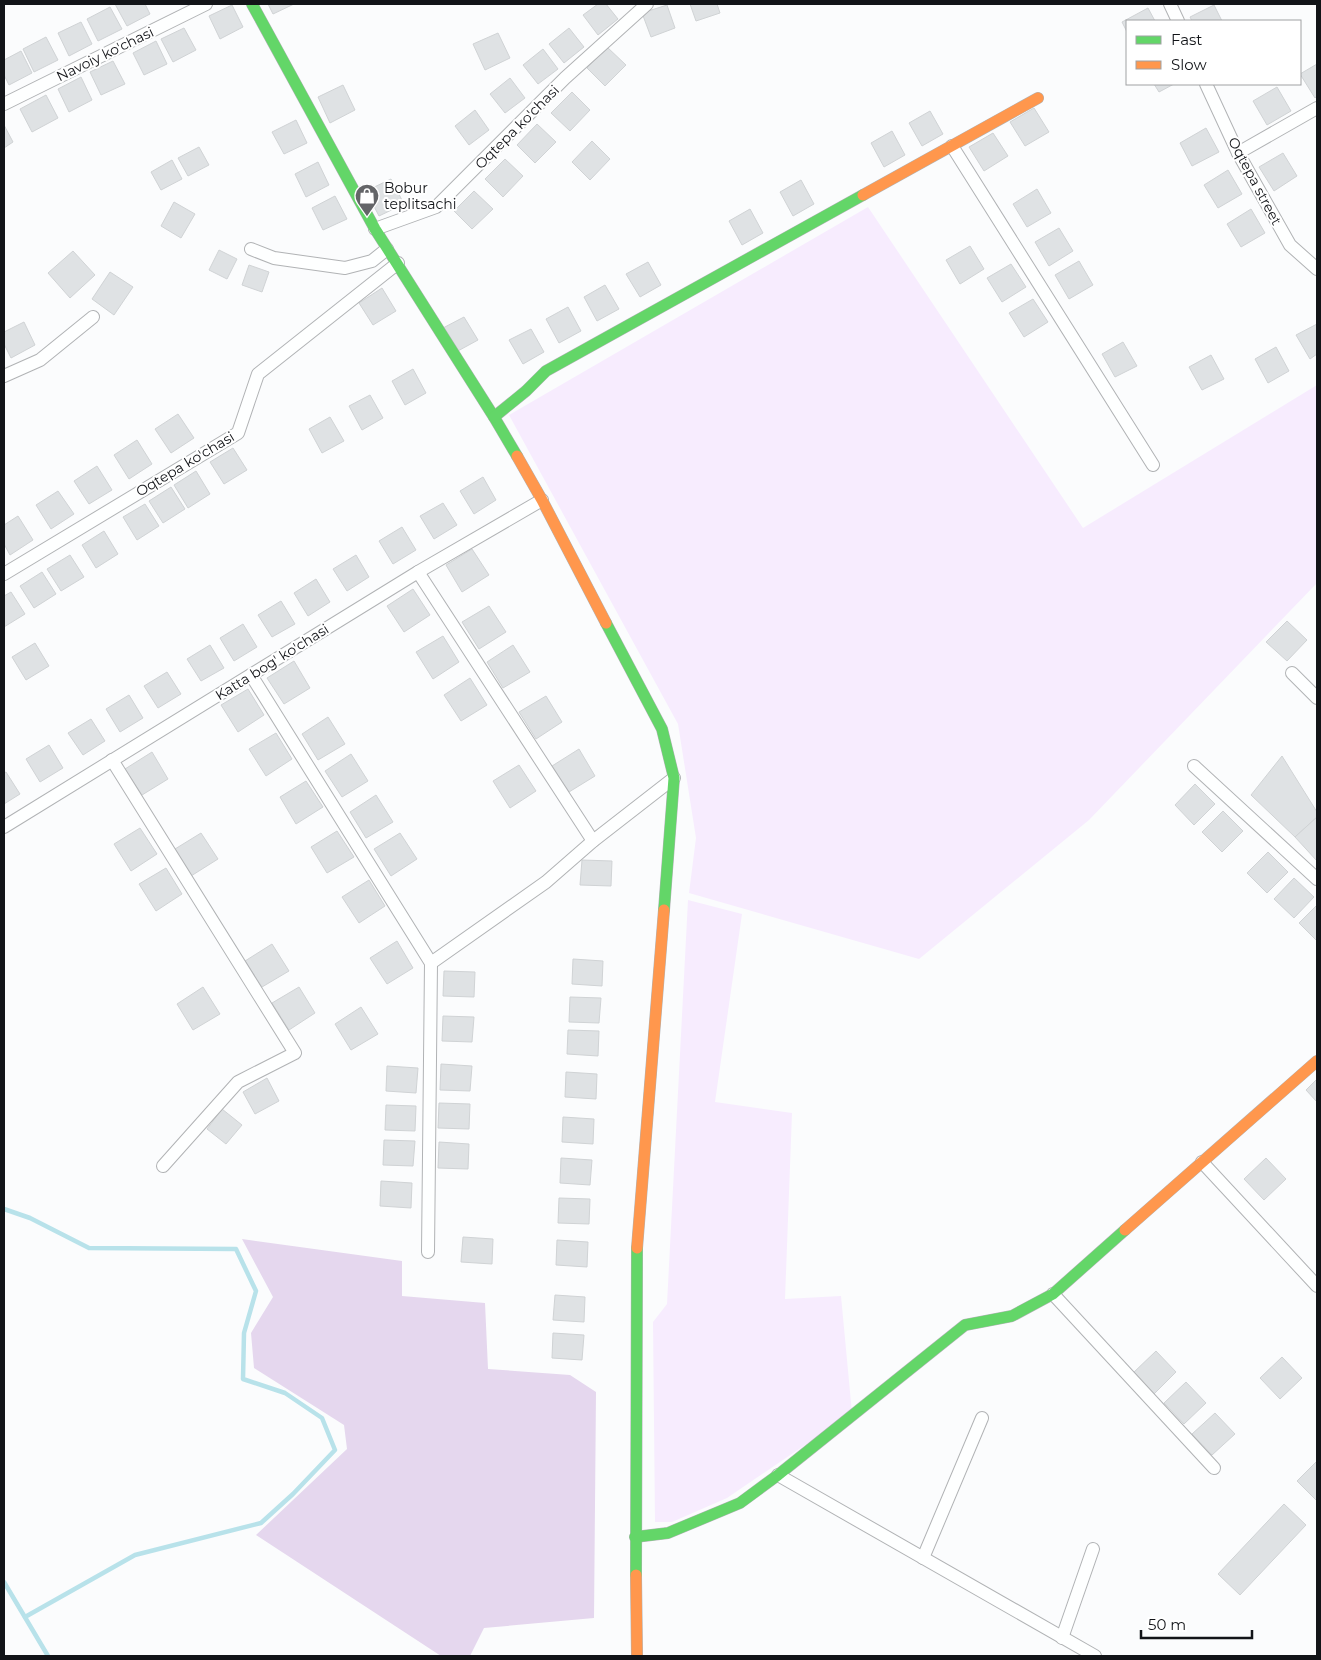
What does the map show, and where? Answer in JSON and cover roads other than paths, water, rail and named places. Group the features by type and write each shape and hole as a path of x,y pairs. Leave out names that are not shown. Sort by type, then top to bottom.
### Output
{"main road":[{"path":"252,4 375,229 494,417 542,500 662,728 674,778 637,1245 635,1537 637,1656"},
{"path":"494,417 526,391 546,371 1038,98"},
{"path":"635,1537 668,1533 740,1503 778,1475 965,1325 1012,1316 1053,1294 1317,1060"}],"street":[{"name":"Navoiy ko'chasi","path":"4,104 206,4"},
{"name":"Oqtepa ko'chasi","path":"375,229 436,207 565,78 647,4"},
{"path":"1170,4 1178,20"},
{"name":"Oqtepa street","path":"1206,85 1238,154 1290,245 1317,269"},
{"path":"1238,154 1317,108"},
{"path":"952,146 1153,465"},
{"path":"252,249 274,258 345,268 372,261 388,249"},
{"name":"Oqtepa ko'chasi","path":"4,574 238,433 258,374 398,263"},
{"path":"4,376 40,360 93,317"},
{"name":"Katta bog' ko'chasi","path":"4,827 418,572 542,500"},
{"path":"418,572 593,840"},
{"path":"1292,673 1317,698"},
{"path":"251,674 431,963 428,1252"},
{"path":"112,760 296,1053 238,1082 163,1166"},
{"path":"1194,766 1317,879"},
{"path":"431,963 546,882 593,840 674,778"},
{"path":"1202,1162 1317,1286"},
{"path":"1053,1294 1214,1468"},
{"path":"923,1558 982,1418"},
{"path":"778,1475 1095,1656"},
{"path":"1062,1638 1093,1549"}],"waterway":[{"path":"4,1209 30,1218 89,1248 236,1249 256,1291 244,1333 243,1379 285,1393 322,1418 335,1450 293,1494 261,1523 135,1555 25,1617"},
{"path":"4,1582 48,1656"}],"place":[{"name":"Bobur teplitsachi","path":"367,217"}]}
